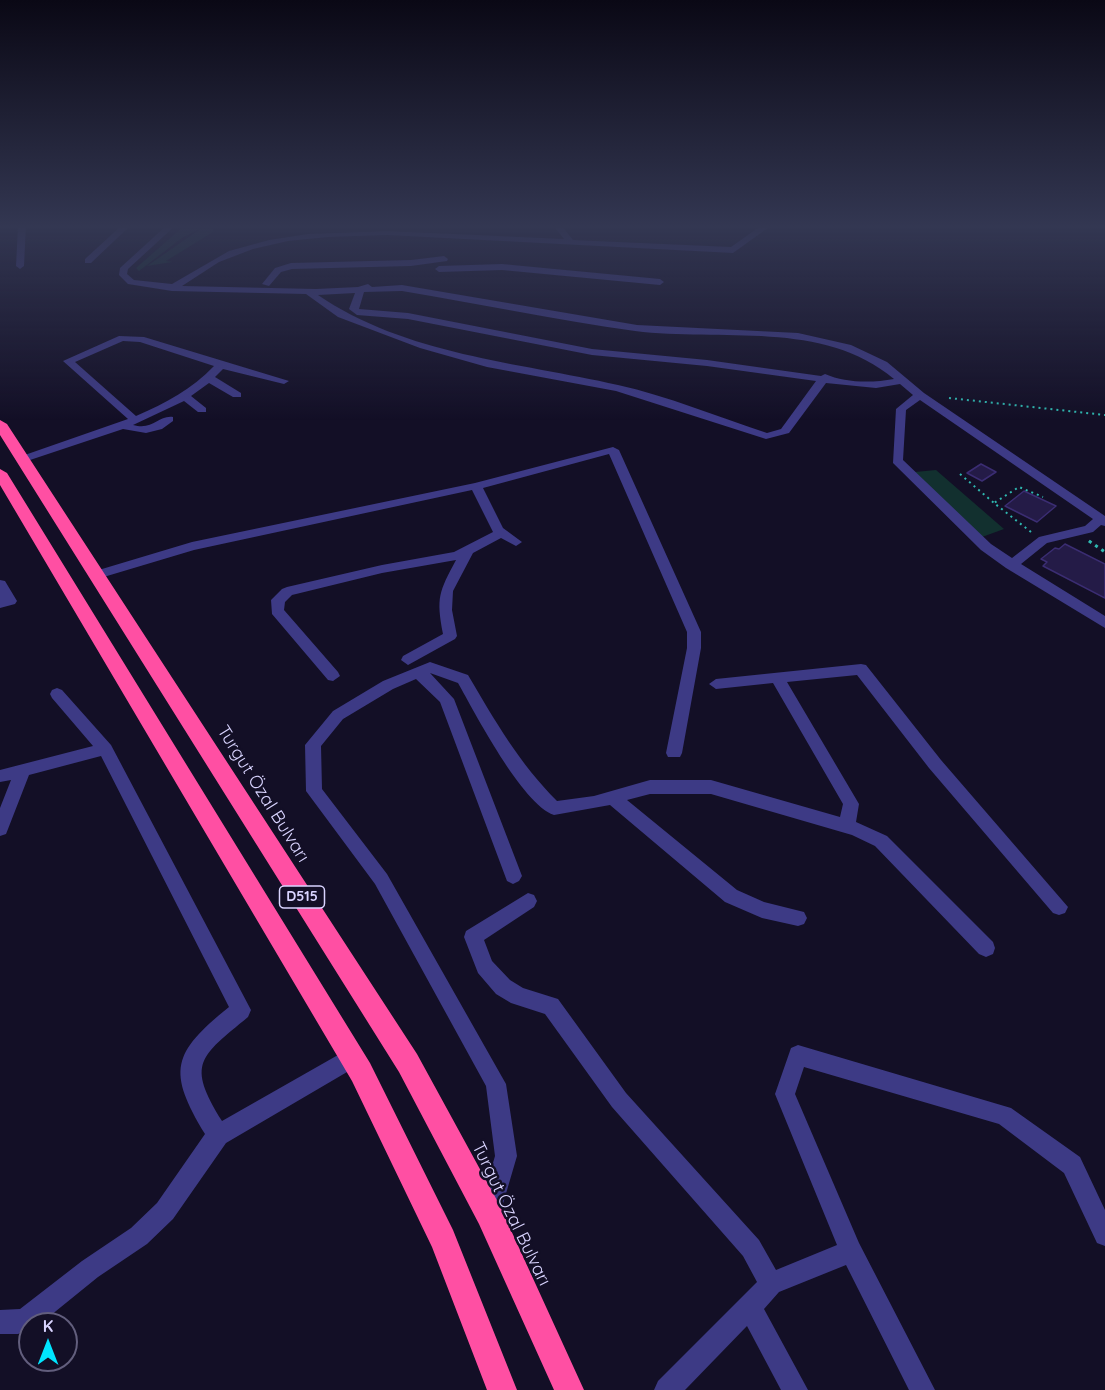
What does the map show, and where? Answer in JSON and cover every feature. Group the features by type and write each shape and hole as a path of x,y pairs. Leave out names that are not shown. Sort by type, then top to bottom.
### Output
{"highway":[{"name":"Turgut Özal Bulvarı","path":"0,424 408,1063 489,1214 569,1390"},
{"name":"D515","path":"0,473 352,1058 443,1240 502,1390"}],"street":[{"path":"235,290 308,292 361,290 354,309 357,312 408,316 592,352 825,377 876,385 904,380"},
{"path":"422,290 478,303 665,331 798,336 848,347 883,364 920,395 1102,521 1089,529 1043,540 1011,565"},
{"path":"308,292 341,315 423,346 487,364 618,388 766,436 785,431 825,377"},
{"path":"135,420 68,361 122,338 141,339 221,366 284,381"},
{"path":"23,459 135,420 210,379 221,366"},
{"path":"210,379 237,395"},
{"path":"183,395 202,410"},
{"path":"920,395 901,410 897,462 986,547 1105,623"},
{"path":"122,424 131,429 152,429 169,419"},
{"path":"97,575 192,546 476,486 612,450 694,632 694,648 674,753"},
{"path":"476,486 501,533 516,542"},
{"path":"333,676 277,611 278,600 287,592 382,569 429,562 468,550 501,533"},
{"path":"468,550 446,591 445,610 450,636 388,685 338,715 313,745 314,791 381,879 496,1084 506,1156 489,1214"},
{"path":"0,584 10,601 0,603"},
{"path":"413,666 430,667 463,679 503,748 528,782 554,808 594,803 650,787 711,787 847,826 881,841 986,948"},
{"path":"413,666 446,699 513,876"},
{"path":"716,684 861,669 935,764 1059,907"},
{"path":"777,677 851,804 847,826"},
{"path":"57,694 105,749 241,1010 204,1040 190,1068 190,1088 218,1135"},
{"path":"0,776 105,749"},
{"path":"0,829 23,770"},
{"path":"613,798 731,896 762,910 798,918"},
{"path":"528,901 473,937 477,952 493,978 518,996 551,1006 619,1100 751,1248 771,1284"},
{"path":"922,1390 851,1251 785,1094 798,1055 1004,1115 1072,1165 1105,1235"},
{"path":"0,1322 18,1322 28,1318 90,1269 139,1236 165,1211 218,1135 352,1058"},
{"path":"667,1390 750,1308 771,1284 851,1251"},
{"path":"750,1308 795,1390"}],"path":[{"path":"920,395 1105,416"},
{"path":"960,474 1018,524 1043,540"},
{"path":"994,503 1019,487 1047,499"}],"green space":[{"path":"936,470 1004,529 982,537 915,472"}],"building":[{"path":"981,464 996,472 982,481 967,473"},
{"path":"1024,491 1056,506 1037,522 1005,506"},
{"path":"1065,544 1105,564 1105,598 1043,566 1047,562 1041,559 1055,548 1059,549"}]}
